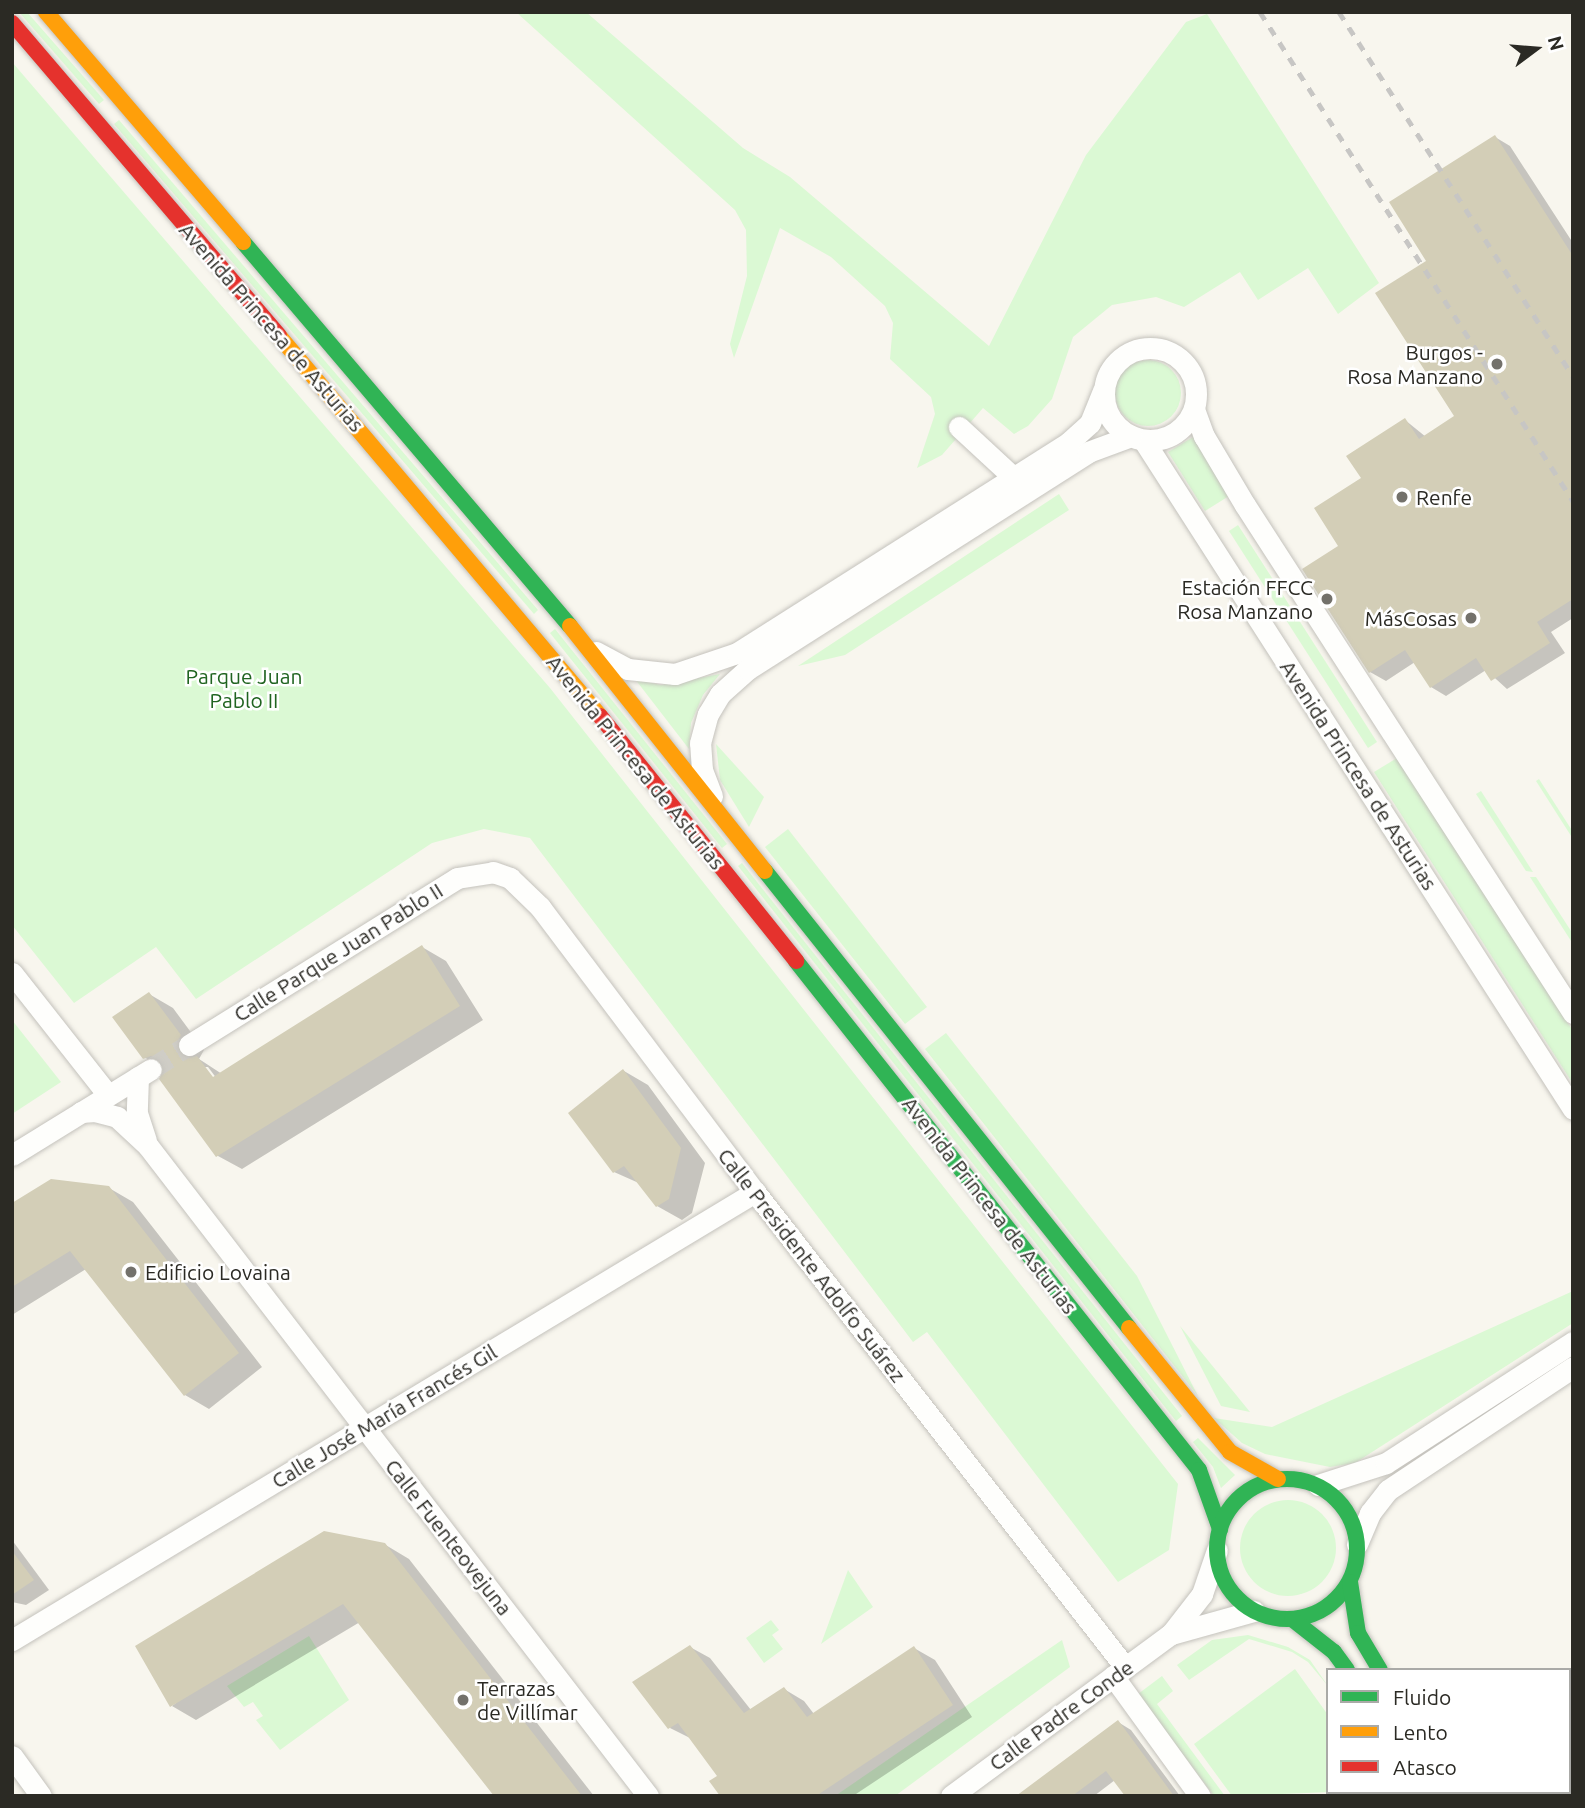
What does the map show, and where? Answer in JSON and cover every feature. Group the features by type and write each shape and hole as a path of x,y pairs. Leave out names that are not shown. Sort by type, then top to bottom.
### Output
{"main road":[{"name":"Avenida Princesa de Asturias","path":"46,12 580,638 1215,1436 1230,1452 1278,1479"},
{"name":"Avenida Princesa de Asturias","path":"12,23 531,630 718,863 1199,1470 1218,1539"},
{"path":"1345,1668 1334,1652 1292,1619 1254,1611 1234,1595 1222,1574 1218,1539 1242,1495 1278,1479 1318,1485 1338,1500 1352,1520 1357,1544 1350,1582 1358,1633 1379,1668"},
{"path":"1292,1619 1326,1608 1350,1582"}],"street":[{"path":"580,638 605,660 628,669 675,674 737,653 1081,433 1109,372 1120,357 1137,348 1156,347 1188,365 1196,384 1194,409 1204,436 1245,505 1573,1013"},
{"path":"1103,390 1115,424 1137,439 1175,434 1194,409"},
{"path":"959,427 1013,477"},
{"name":"Avenida Princesa de Asturias","path":"725,820 702,769 700,743 708,715 720,694 748,669 1088,452 1137,439 1573,1109"},
{"name":"Calle Parque Juan Pablo II","path":"189,1045 457,878 493,872"},
{"name":"Calle Presidente Adolfo Suárez","path":"493,872 527,890 1119,1672 1200,1796"},
{"path":"12,973 108,1095 12,1155"},
{"name":"Calle Fuenteovejuna","path":"108,1095 145,1073 137,1113 148,1146"},
{"name":"Calle Fuenteovejuna","path":"81,1112 117,1117 148,1146 648,1796"},
{"name":"Calle José María Francés Gil","path":"12,1640 755,1192"},
{"path":"1318,1485 1386,1463 1573,1342"},
{"path":"1357,1544 1370,1513 1403,1478 1573,1367"},
{"name":"Calle Padre Conde","path":"951,1796 1171,1634 1202,1594 1218,1539"},
{"name":"Calle Padre Conde","path":"1171,1634 1254,1611"},
{"path":"12,1756 41,1796"}],"green space":[{"path":"19,12 27,12 104,100 99,104"},
{"path":"516,12 586,12 743,148 790,177 989,346 1086,155 1186,22 1207,14 1379,283 1338,314 1308,268 1258,300 1240,272 1184,307 1156,297 1112,305 1073,337 1052,399 1028,426 1014,434 983,408 942,455 917,468 935,414 931,397 890,359 893,323 885,306 831,257 780,228 734,358 730,344 747,276 746,230 735,210"},
{"name":"Parque Juan Pablo II","path":"12,62 550,688 1178,1484 1169,1550 1118,1582 927,1332 913,1342 530,838 484,829 432,843 196,999 156,947 74,1003 12,925"},
{"path":"119,120 538,610 534,614 114,124"},
{"path":"1148,360 1171,370 1181,393 1171,416 1148,426 1125,416 1115,393 1125,370"},
{"path":"1193,437 1229,496 1205,511 1168,452"},
{"path":"1059,494 1069,510 845,655 798,666"},
{"path":"1238,525 1377,742 1368,748 1229,531"},
{"path":"555,629 727,844 722,848 550,633"},
{"path":"720,674 703,695 691,723 689,749 635,679 661,685"},
{"path":"716,744 764,797 749,827 720,780"},
{"path":"1397,758 1573,1031 1573,1084 1374,772"},
{"path":"1539,779 1573,832 1573,839 1536,781"},
{"path":"1481,791 1533,872 1526,871 1476,794"},
{"path":"788,829 927,1007 905,1024 765,847"},
{"path":"742,863 1182,1416 1176,1421 738,866"},
{"path":"1530,877 1536,877 1573,934 1573,944"},
{"path":"12,1020 61,1082 12,1114"},
{"path":"946,1033 1137,1276 1198,1396 925,1049"},
{"path":"1573,1291 1573,1323 1355,1463 1330,1467 1265,1454 1242,1443 1214,1418 1272,1427"},
{"path":"1180,1326 1250,1412 1221,1406"},
{"path":"1198,1438 1235,1475 1221,1488 1213,1467 1193,1442"},
{"path":"1288,1500 1306,1503 1322,1514 1333,1530 1336,1548 1333,1566 1322,1582 1306,1593 1288,1596 1270,1593 1254,1582 1243,1566 1240,1548 1243,1530 1254,1514 1270,1503"},
{"path":"848,1570 873,1607 821,1644"},
{"path":"771,1620 779,1630 772,1635 783,1649 764,1663 746,1638"},
{"path":"1248,1635 1288,1647 1310,1660 1326,1684 1308,1662 1292,1652 1249,1639 1189,1680 1177,1665 1212,1640"},
{"path":"309,1636 349,1700 280,1750 256,1720 263,1716 253,1702 244,1707 227,1686"},
{"path":"1062,1640 1070,1667 895,1796 835,1796"},
{"path":"1295,1669 1326,1712 1326,1792 1232,1796 1194,1744"},
{"path":"1162,1676 1173,1691 1157,1704 1225,1796 1214,1796 1138,1694"}],"building":[{"name":"Burgos - Rosa Manzano","path":"1495,135 1573,256 1573,599 1537,622 1550,643 1491,681 1476,658 1430,688 1405,650 1369,673 1302,569 1338,546 1314,508 1361,478 1346,456 1405,418 1419,439 1454,416 1375,293 1426,261 1389,202"},
{"path":"422,945 460,1006 216,1157 159,1079 164,1069 162,1062 151,1056 143,1059 112,1017 149,992 181,1035 176,1045 178,1052 189,1058 197,1056 213,1077"},
{"path":"623,1069 681,1148 669,1199 656,1207 624,1166 613,1173 568,1113"},
{"path":"51,1179 109,1186 239,1353 184,1396 70,1251 12,1287 12,1203"},
{"name":"Terrazas de Villímar","path":"324,1531 385,1543 582,1796 494,1796 343,1604 170,1707 135,1646"},
{"path":"12,1551 34,1580 12,1595"},
{"path":"690,1645 744,1713 784,1687 807,1717 914,1646 953,1705 816,1796 720,1796 709,1781 717,1776 678,1723 668,1729 632,1682"},
{"path":"1118,1720 1174,1796 1125,1796 1106,1771 1072,1796 1016,1796"}],"tunnel":[{"path":"151,1069 189,1045"}],"railway":[{"path":"1260,12 1573,501"},
{"path":"1339,12 1573,377"}],"traffic: fast":[{"path":"243,242 570,626"},
{"path":"765,871 1129,1328"},
{"path":"796,961 1199,1470 1220,1529"},
{"path":"1287,1479 1314,1484 1336,1500 1352,1522 1357,1549 1352,1576 1336,1598 1314,1614 1287,1619 1260,1614 1238,1598 1222,1576 1217,1549 1222,1522 1238,1500 1260,1484 1287,1479"},
{"path":"1350,1582 1358,1633 1379,1668"},
{"path":"1292,1619 1334,1652 1346,1668"}],"traffic: slow":[{"path":"46,12 243,242"},
{"path":"279,336 600,716"},
{"path":"570,626 765,871"},
{"path":"1129,1328 1230,1452 1278,1479"}],"traffic: jam":[{"path":"12,23 279,336"},
{"path":"600,716 796,961"}],"place":[{"name":"Burgos - Rosa Manzano","path":"1497,364"},
{"name":"Renfe","path":"1402,497"},
{"name":"Estación FFCC Rosa Manzano","path":"1327,599"},
{"name":"MásCosas","path":"1471,618"},
{"name":"Edificio Lovaina","path":"131,1272"},
{"name":"Terrazas de Villímar","path":"463,1700"}]}
